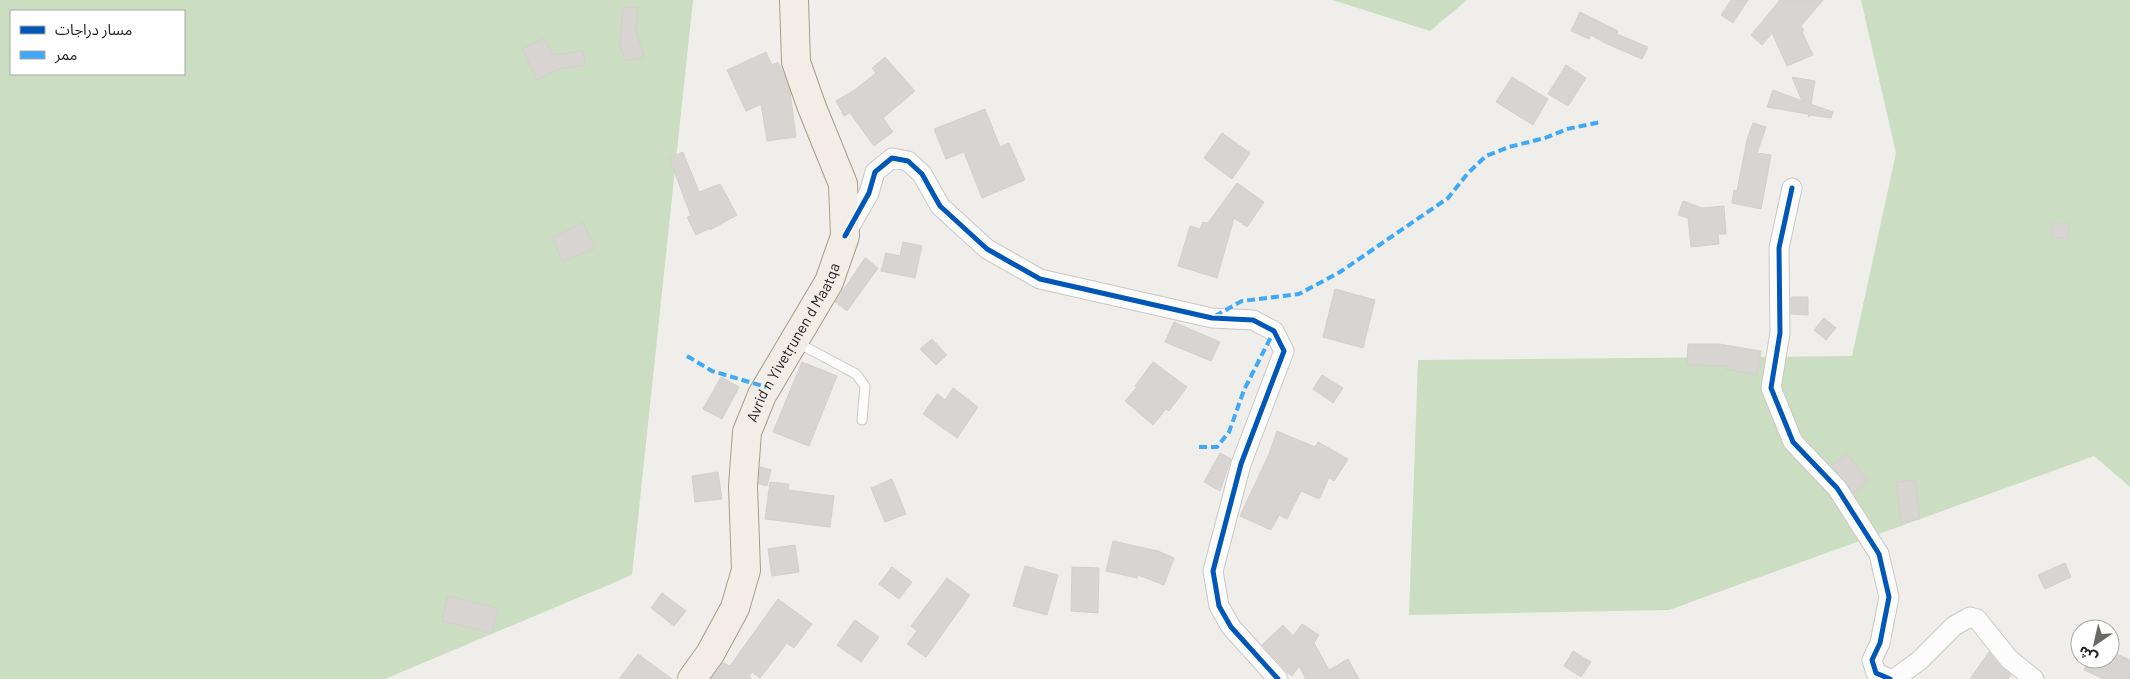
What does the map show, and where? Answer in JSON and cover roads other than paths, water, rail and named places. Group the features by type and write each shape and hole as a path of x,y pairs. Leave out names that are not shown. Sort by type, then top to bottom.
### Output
{"main road":[{"name":"Avrid n Yivetṛunen d Maatqa","path":"692,679 710,654 736,608 746,570 743,486 747,432 762,395 829,282 845,236 843,184 796,62 794,0"}],"street":[{"path":"845,236 868,193 875,172 892,158 908,161 922,174 940,206 987,249 1040,279 1212,318 1253,320 1274,331 1284,351 1241,464 1213,571 1219,606 1231,627 1278,679"},
{"path":"1792,188 1779,248 1780,332 1771,388 1793,442 1837,488 1879,554 1889,597 1880,643 1872,660 1876,673 1892,679 1919,661 1954,626 1970,617 1977,619 2009,659 2034,679"}],"lane":[{"path":"794,340 856,374 865,386 862,420"}]}
